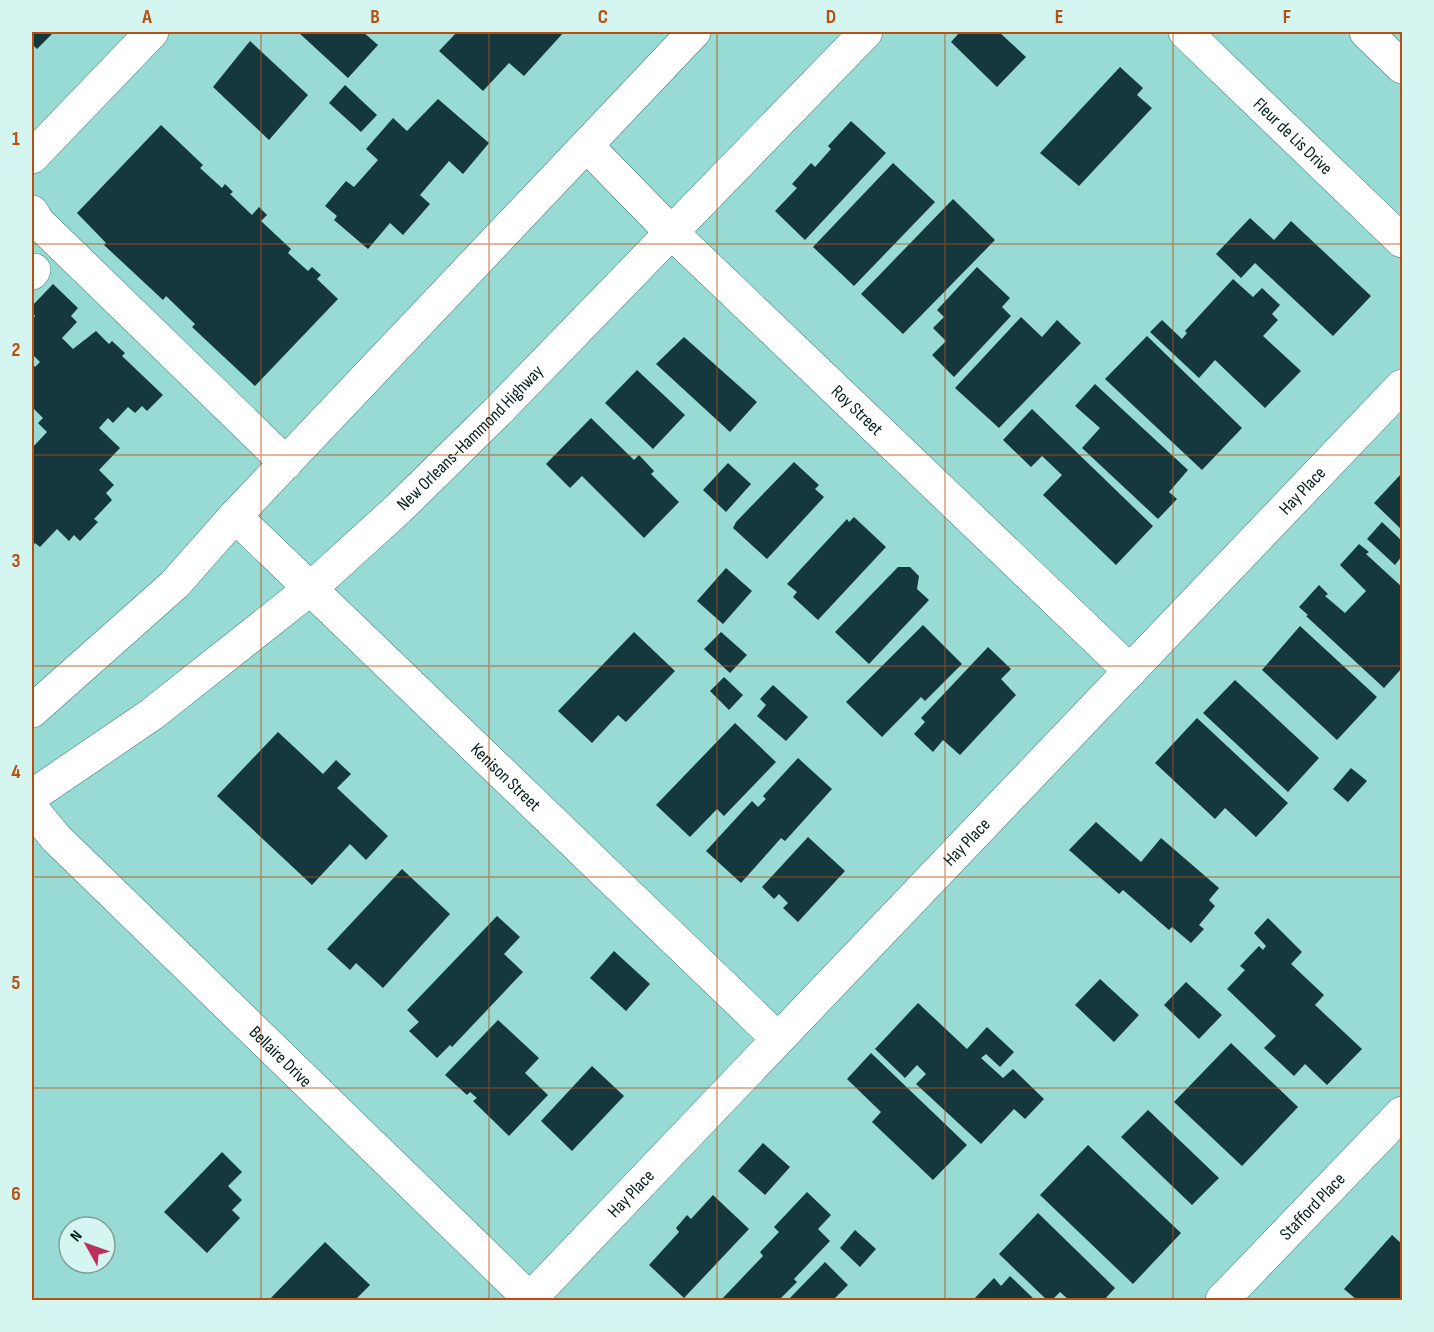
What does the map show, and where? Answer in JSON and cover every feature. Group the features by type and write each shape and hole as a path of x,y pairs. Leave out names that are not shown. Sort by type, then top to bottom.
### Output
{"street":[{"path":"32,157 152,32"},
{"path":"32,711 175,584 235,516 694,32"},
{"name":"New Orleans-Hammond Highway","path":"32,796 152,714 310,589 398,509 498,411 670,231 866,32"},
{"name":"Fleur de Lis Drive","path":"1185,32 1402,241"},
{"path":"1366,32 1402,67"},
{"name":"Roy Street","path":"587,147 670,231 1130,671"},
{"path":"32,212 38,222 285,464"},
{"name":"Hay Place","path":"531,1300 1402,386"},
{"name":"Kenison Street","path":"235,516 778,1039"},
{"name":"Bellaire Drive","path":"32,809 56,838 531,1300"},
{"name":"Stafford Place","path":"1222,1300 1402,1113"}],"building":[{"path":"32,32 54,32 37,49 34,46 32,49"},
{"path":"298,32 363,32 378,45 348,78"},
{"path":"457,32 564,32 524,76 509,63 483,91 439,51"},
{"path":"960,32 999,32 1026,57 997,87 951,42"},
{"path":"250,41 308,95 269,140 213,87"},
{"path":"1120,67 1143,88 1137,95 1152,108 1079,186 1040,153"},
{"path":"345,85 377,115 361,132 329,103"},
{"path":"438,99 489,143 463,174 449,161 420,195 430,204 403,235 390,223 368,249 334,220 337,216 325,206 346,181 354,187 378,160 366,149 393,118 407,131"},
{"path":"851,121 886,153 805,240 775,211 797,188 792,184 811,163 815,167 831,149 828,146"},
{"path":"161,125 203,165 200,168 222,188 225,184 233,192 230,194 252,215 259,207 267,215 261,221 291,249 288,253 308,271 312,267 321,275 317,279 338,299 255,386 192,327 195,324 166,296 163,300 104,245 106,243 77,213"},
{"path":"893,163 935,202 854,286 813,247"},
{"path":"953,199 995,240 903,334 861,294"},
{"path":"1250,218 1274,240 1291,221 1371,296 1333,336 1255,263 1241,278 1216,254"},
{"path":"977,267 1010,298 1002,307 1011,316 954,377 932,355 946,341 933,328 944,317 937,310"},
{"path":"1233,279 1253,297 1262,288 1280,305 1272,314 1278,320 1263,336 1301,371 1265,408 1215,360 1199,378 1150,332 1162,320 1182,339 1187,333 1185,331"},
{"path":"53,284 78,308 71,316 77,322 62,338 73,349 96,331 109,344 112,341 125,353 122,356 163,395 147,411 142,406 135,413 128,407 113,423 108,418 99,428 120,448 99,470 114,485 106,493 112,500 94,519 98,522 80,541 74,535 69,541 57,529 40,547 35,543 32,548 32,448 47,432 38,423 43,418 32,407 32,363 35,367 40,362 32,354 32,320 35,316 32,306"},
{"path":"1021,317 1042,337 1057,320 1081,343 999,428 955,388"},
{"path":"1147,336 1242,428 1202,470 1105,379"},
{"path":"684,337 757,402 730,432 656,364"},
{"path":"637,370 685,415 653,449 605,403"},
{"path":"1095,384 1188,470 1169,492 1177,499 1158,519 1082,448 1100,428 1075,406"},
{"path":"1032,409 1153,526 1116,565 1043,495 1062,475 1042,456 1031,467 1003,440"},
{"path":"591,418 634,460 639,455 654,471 651,474 679,502 644,538 582,476 570,488 546,464"},
{"path":"794,462 819,485 815,489 824,497 767,559 733,528 736,522"},
{"path":"728,463 751,484 726,512 703,490"},
{"path":"1402,473 1402,530 1374,503"},
{"path":"854,517 886,547 818,620 793,597 797,592 787,584 847,519 849,522"},
{"path":"1382,522 1402,541 1402,556 1395,565 1367,539"},
{"path":"1359,544 1369,552 1366,554 1402,587 1402,668 1384,688 1299,607 1319,585 1328,594 1325,596 1345,613 1366,591 1340,565"},
{"path":"898,567 910,567 919,576 917,589 929,600 869,664 835,632"},
{"path":"726,568 752,591 723,624 697,601"},
{"path":"923,625 962,664 925,701 921,697 882,737 846,702"},
{"path":"1300,626 1377,697 1337,740 1262,670"},
{"path":"634,632 675,671 626,722 618,715 592,743 558,711"},
{"path":"721,632 747,655 730,673 704,649"},
{"path":"988,647 1011,669 1001,679 1016,695 960,755 943,740 933,752 914,734 925,722 921,718"},
{"path":"724,677 743,695 729,710 710,691"},
{"path":"1235,680 1319,758 1288,792 1203,713"},
{"path":"773,685 808,717 786,741 757,716 766,705 760,699"},
{"path":"1197,718 1288,803 1256,837 1225,808 1215,819 1155,763"},
{"path":"735,723 776,762 724,816 717,809 690,837 656,805"},
{"path":"278,732 323,774 336,760 351,774 337,788 388,836 366,860 350,844 312,885 217,796"},
{"path":"798,758 832,789 785,841 781,838 741,883 706,851 752,801 758,807 766,799 763,796"},
{"path":"1351,768 1367,781 1348,802 1333,789"},
{"path":"1096,822 1141,862 1161,838 1219,888 1209,900 1215,906 1199,925 1204,929 1191,943 1172,927 1169,930 1123,890 1119,894 1069,850"},
{"path":"808,837 845,871 798,922 783,908 788,903 779,894 774,899 762,887"},
{"path":"402,869 450,914 383,988 356,963 350,970 327,949"},
{"path":"497,916 520,937 504,954 523,972 452,1047 450,1045 437,1058 409,1031 419,1022 407,1010"},
{"path":"1268,918 1302,952 1291,964 1324,995 1315,1005 1362,1049 1327,1085 1305,1064 1294,1076 1264,1048 1276,1036 1227,989 1245,970 1240,966 1259,946 1263,950 1266,946 1254,933"},
{"path":"614,951 650,984 626,1011 590,978"},
{"path":"1100,979 1139,1015 1114,1042 1075,1005"},
{"path":"1186,982 1222,1015 1199,1039 1164,1005"},
{"path":"918,1003 967,1049 987,1027 1014,1052 1000,1067 986,1054 981,1058 1003,1078 1013,1069 1044,1099 1025,1119 1014,1109 981,1144 916,1084 926,1074 917,1065 905,1078 875,1049"},
{"path":"498,1020 539,1058 525,1073 548,1095 509,1136 473,1101 477,1098 470,1092 467,1095 445,1075"},
{"path":"1231,1043 1298,1107 1242,1166 1174,1102"},
{"path":"871,1053 967,1145 933,1180 872,1122 881,1112 847,1079"},
{"path":"592,1066 624,1096 572,1151 541,1121"},
{"path":"1148,1110 1219,1178 1192,1205 1121,1137"},
{"path":"763,1143 790,1167 765,1195 738,1171"},
{"path":"1088,1145 1181,1233 1133,1284 1040,1195"},
{"path":"222,1152 242,1172 228,1186 242,1200 232,1210 240,1218 207,1253 164,1212"},
{"path":"807,1192 831,1215 818,1229 830,1241 794,1279 797,1282 779,1300 721,1300 763,1256 760,1252 779,1232 774,1227"},
{"path":"713,1195 749,1229 684,1298 649,1265 679,1232 676,1228 687,1215 691,1219"},
{"path":"1038,1213 1115,1288 1104,1300 1069,1300 1060,1292 1052,1300 1047,1300 999,1254"},
{"path":"855,1230 876,1249 860,1267 840,1248"},
{"path":"1392,1235 1402,1244 1402,1300 1357,1300 1344,1289"},
{"path":"325,1242 370,1285 355,1300 269,1300"},
{"path":"825,1262 848,1285 833,1300 788,1300"},
{"path":"1010,1276 1035,1300 973,1300 994,1278 1001,1286"}]}
